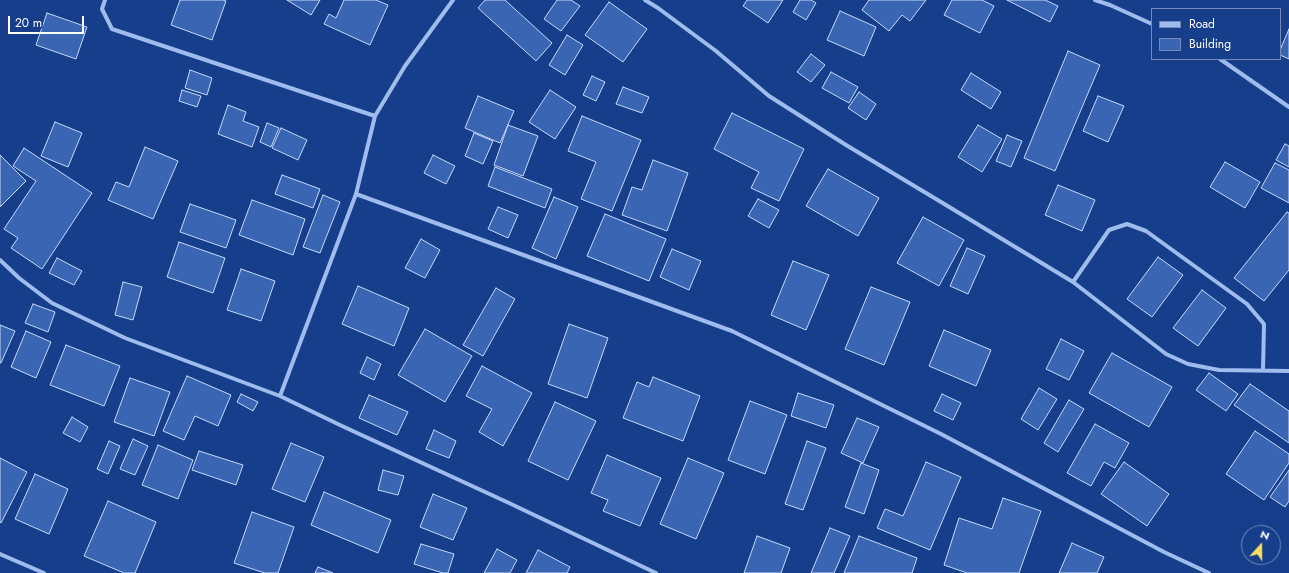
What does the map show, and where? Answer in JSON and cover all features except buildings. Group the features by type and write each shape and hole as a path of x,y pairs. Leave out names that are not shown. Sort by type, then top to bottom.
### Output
{"street":[{"path":"105,0 102,9 112,29 376,116"},
{"path":"280,396 356,194 376,116 405,66 453,0"},
{"path":"645,0 716,51 770,96 846,145 1073,282 1166,354 1188,364 1219,370 1289,371"},
{"path":"1095,0 1110,5 1151,24"},
{"path":"1221,60 1289,107"},
{"path":"356,194 732,331 942,434 1164,552 1209,573"},
{"path":"1073,282 1109,230 1126,224 1146,230 1247,304 1264,324 1263,370"},
{"path":"0,260 19,278 52,303 125,338 280,396 349,430 509,503 656,573"},
{"path":"0,554 44,573"}]}
